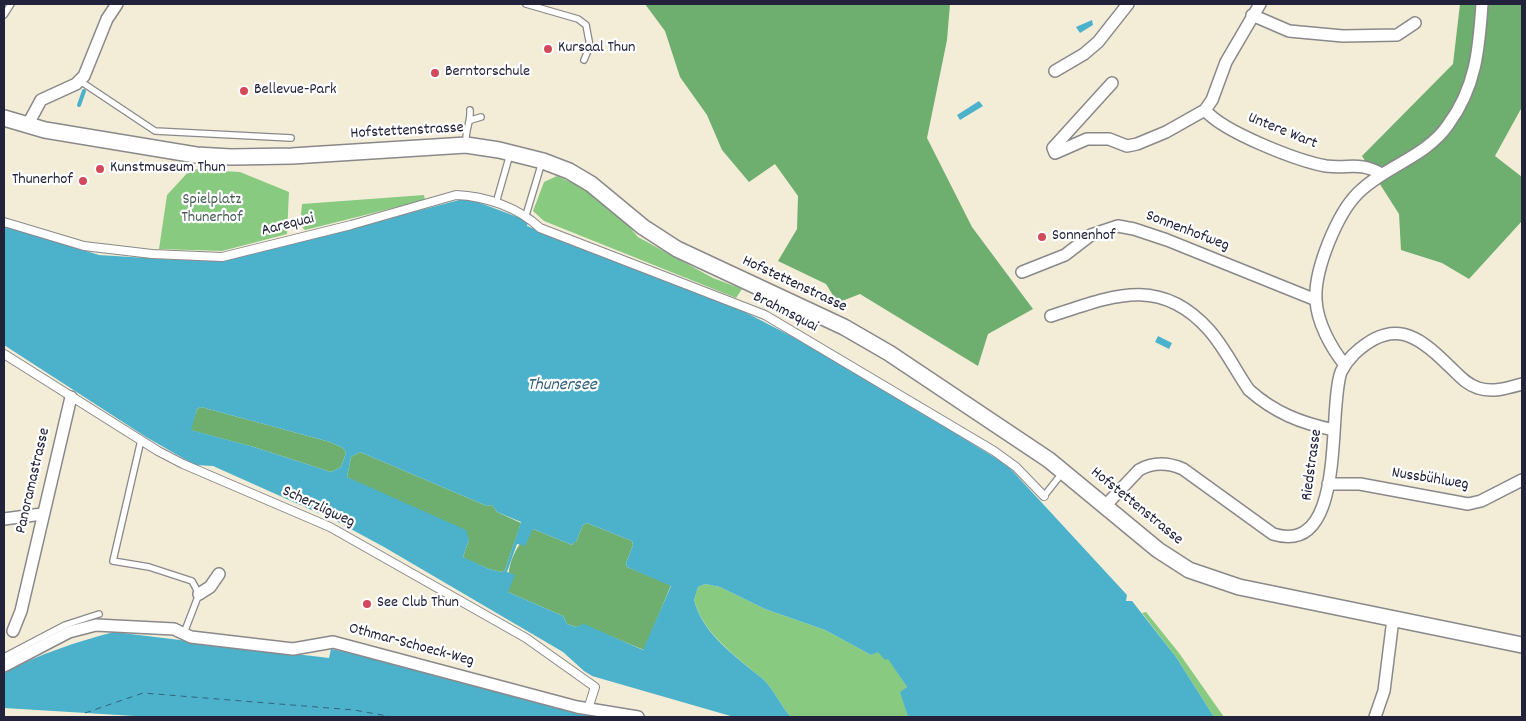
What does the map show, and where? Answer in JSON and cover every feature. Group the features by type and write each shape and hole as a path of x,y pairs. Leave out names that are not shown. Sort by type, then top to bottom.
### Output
{"main road":[{"name":"Hofstettenstrasse","path":"4,118 27,126 196,155 231,157 292,156 466,145 511,152 543,161 569,171 591,184 643,227 677,250 862,337 1064,471 1158,550 1195,573 1246,588 1522,645"}],"street":[{"path":"27,126 41,100 80,80 90,64 107,19 117,4"},
{"path":"1055,71 1084,54 1128,4"},
{"path":"1112,83 1053,148 1055,153 1087,139 1109,139 1127,146 1137,144 1166,132 1205,110 1212,100 1226,62 1260,4"},
{"path":"1482,4 1474,74 1466,98 1448,127 1424,150 1382,174 1358,193 1346,209 1328,245 1319,271 1316,300 1323,326 1334,350 1345,365 1363,348 1380,337 1403,334 1427,344 1463,379 1478,388 1498,390 1522,384"},
{"path":"1252,15 1289,31 1343,36 1397,35 1415,23"},
{"name":"Untere Wart","path":"1205,110 1222,124 1292,158 1338,168 1352,165 1368,167 1382,174"},
{"name":"Aarequai","path":"4,222 84,246 152,254 222,257 351,225 456,195 474,195 492,202"},
{"name":"Brahmsquai","path":"492,202 526,215 540,228 766,315 994,451 1016,467 1044,496"},
{"name":"Sonnenhofweg","path":"1022,272 1066,255 1091,235 1118,226 1134,229 1167,240 1316,300"},
{"path":"1051,316 1116,296 1138,293 1163,299 1179,307 1208,328 1249,390 1256,396 1288,417 1334,430"},
{"name":"Scherzligweg","path":"4,354 70,397 183,464 330,527 526,638 594,686 588,709"},
{"name":"Riedstrasse","path":"1106,506 1139,470 1145,466 1169,464 1183,469 1261,527 1279,536 1295,536 1304,533 1318,520 1323,510 1328,484 1339,382 1345,365"},
{"name":"Panoramastrasse","path":"14,631 21,611 70,397"},
{"name":"Nussbühlweg","path":"1328,484 1360,484 1468,504 1481,501 1522,480"},
{"path":"4,519 42,514"},
{"path":"199,594 210,587 219,574"},
{"path":"1375,717 1384,691 1393,619"},
{"name":"Othmar-Schoeck-Weg","path":"4,666 69,632 96,625 174,629 183,635 293,649 333,642 588,709 638,717"}],"lane":[{"path":"4,15 11,4"},
{"path":"526,4 578,19 586,25 590,46 584,60"},
{"path":"80,80 155,131 291,138"},
{"path":"466,145 465,128 470,120 470,110"},
{"path":"470,120 480,117"},
{"path":"492,202 511,152"},
{"path":"526,215 543,161"},
{"path":"141,440 113,561 149,568 192,581 199,594 183,635"},
{"path":"1044,496 1064,471"},
{"path":"4,657 65,625 99,614"}],"green space":[{"path":"645,4 950,4 947,40 927,138 972,227 1033,309 988,334 978,366 860,294 842,301 834,297 826,284 778,261 797,229 798,196 775,164 749,182 722,150 707,115 680,77 665,31"},
{"path":"1460,4 1522,4 1522,107 1495,156 1522,177 1522,221 1469,279 1442,263 1401,250 1399,214 1362,156 1453,64"},
{"name":"Spielplatz Thunerhof","path":"191,169 240,172 289,192 287,234 222,251 159,249 167,195"},
{"path":"557,176 584,188 616,211 638,237 713,278 742,289 736,298 544,221 533,211 544,182"},
{"path":"424,195 425,200 305,230 300,225 302,204"},
{"path":"201,407 330,442 343,448 346,453 341,467 331,472 254,447 190,430 197,409"},
{"path":"360,452 487,506 492,505 497,512 521,523 505,570 502,572 489,569 466,559 463,557 469,540 347,477 351,457"},
{"path":"587,523 632,541 633,545 626,563 627,567 671,585 644,650 584,625 576,627 567,624 563,616 508,592 510,565 513,557 526,536 533,529 572,545 576,542 583,525"},
{"path":"705,584 720,587 765,609 825,630 871,655 878,651 888,658 907,687 901,692 908,717 791,717 764,680 733,654 705,624 694,600 698,587"},
{"path":"1146,612 1179,653 1224,717 1214,717 1176,657 1142,613"}],"water":[{"path":"1092,20 1093,25 1080,33 1076,27"},
{"path":"979,101 983,106 960,120 957,115"},
{"name":"Thunersee","path":"467,198 528,221 527,226 737,308 824,353 1007,465 1127,595 1126,601 1132,601 1176,657 1214,717 908,717 900,692 907,687 888,659 885,660 878,652 871,655 825,630 765,609 720,587 705,584 698,587 694,600 705,624 723,645 764,680 791,717 734,717 592,676 563,652 336,521 213,466 195,465 146,437 4,345 4,225 99,255 179,260 232,259","holes":["201,407 330,442 343,448 346,453 341,467 331,472 254,447 191,430 197,409","360,452 487,506 492,505 497,512 521,522 505,570 502,572 489,569 463,557 469,540 466,530 347,477 351,457","587,523 632,541 633,545 626,563 627,567 671,586 643,650 584,624 576,627 567,624 563,616 508,592 515,575 507,572 517,544 525,546 533,529 572,545 576,542 583,525"]},
{"path":"1158,336 1172,343 1169,349 1155,342"},
{"path":"114,632 329,658 331,649 597,717 151,717 4,708 4,673 58,649"}],"waterway":[{"path":"79,105 84,91"}],"ferry route":[{"path":"85,713 143,693 354,710 393,717"}],"place":[{"name":"Kursaal Thun","path":"548,49"},
{"name":"Berntorschule","path":"435,73"},
{"name":"Bellevue-Park","path":"244,91"},
{"name":"Kunstmuseum Thun","path":"100,169"},
{"name":"Thunerhof","path":"83,181"},
{"name":"Sonnenhof","path":"1042,237"},
{"name":"See Club Thun","path":"367,604"}]}
